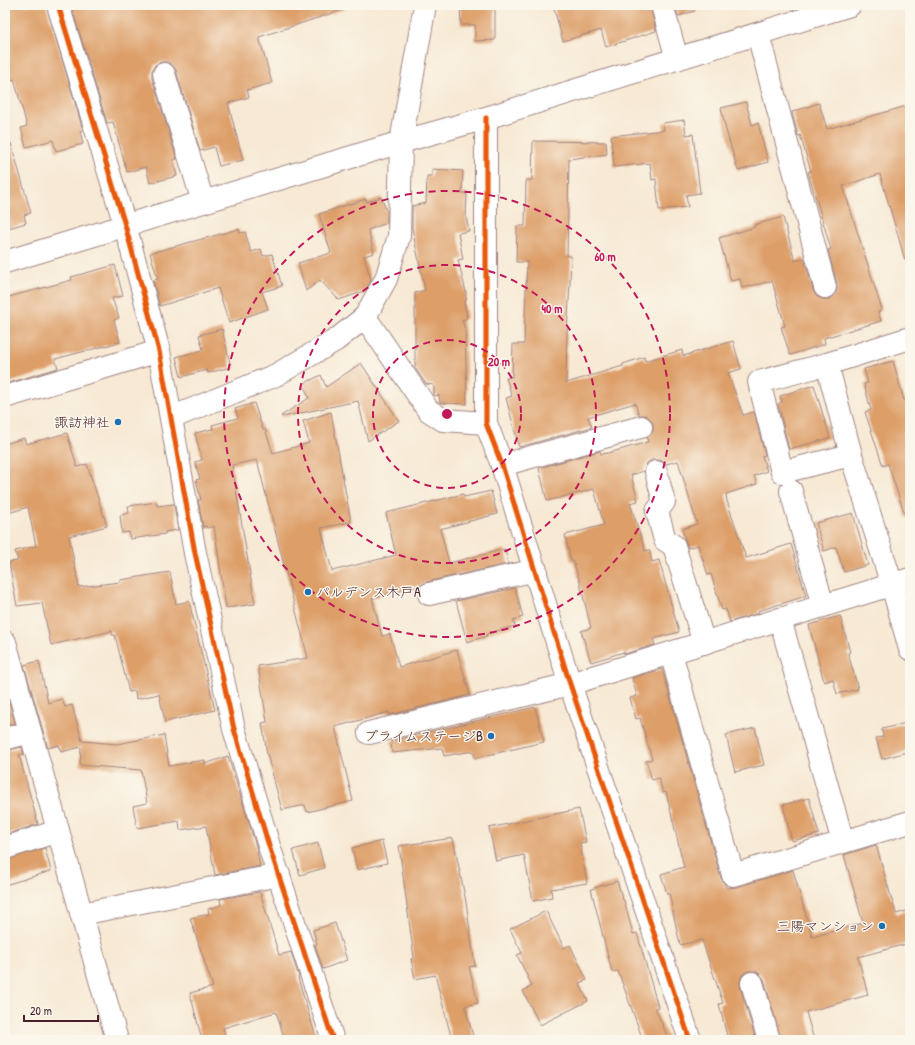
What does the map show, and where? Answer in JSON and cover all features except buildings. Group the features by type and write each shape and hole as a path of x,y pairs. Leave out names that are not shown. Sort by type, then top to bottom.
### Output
{"street":[{"path":"58,5 125,225 158,352 196,553 234,729 279,876 333,1040"},
{"path":"171,418 276,375 336,340 365,317 386,279 399,236 401,142 424,5"},
{"path":"662,5 677,59"},
{"path":"5,262 401,142 486,118 758,34 814,10 850,5"},
{"path":"758,34 825,287"},
{"path":"164,74 203,202"},
{"path":"486,118 486,424 502,466 536,570 570,684 690,1040"},
{"path":"365,317 428,410 443,420 486,424"},
{"path":"851,455 782,472 759,382 909,345"},
{"path":"5,397 158,352"},
{"path":"827,364 851,455 901,582 910,649"},
{"path":"502,466 641,427"},
{"path":"656,472 664,502 657,511 665,540 674,546 704,643"},
{"path":"791,491 823,606"},
{"path":"429,594 536,570"},
{"path":"369,733 570,684 901,582"},
{"path":"780,619 843,842"},
{"path":"671,653 733,875 910,822"},
{"path":"7,654 117,1040"},
{"path":"5,739 30,732"},
{"path":"5,848 58,831"},
{"path":"82,914 279,876"},
{"path":"752,983 770,1040"}],"cycle path":[{"path":"58,5 125,225 159,351 195,553 234,729 269,846 333,1040"},
{"path":"486,118 486,423 502,465 570,684 690,1040"}],"place":[{"name":"諏訪神社","path":"118,422"},
{"name":"パルデンス木戸A","path":"308,592"},
{"name":"プライムステージB","path":"491,736"},
{"name":"三陽マンション","path":"882,926"}]}
